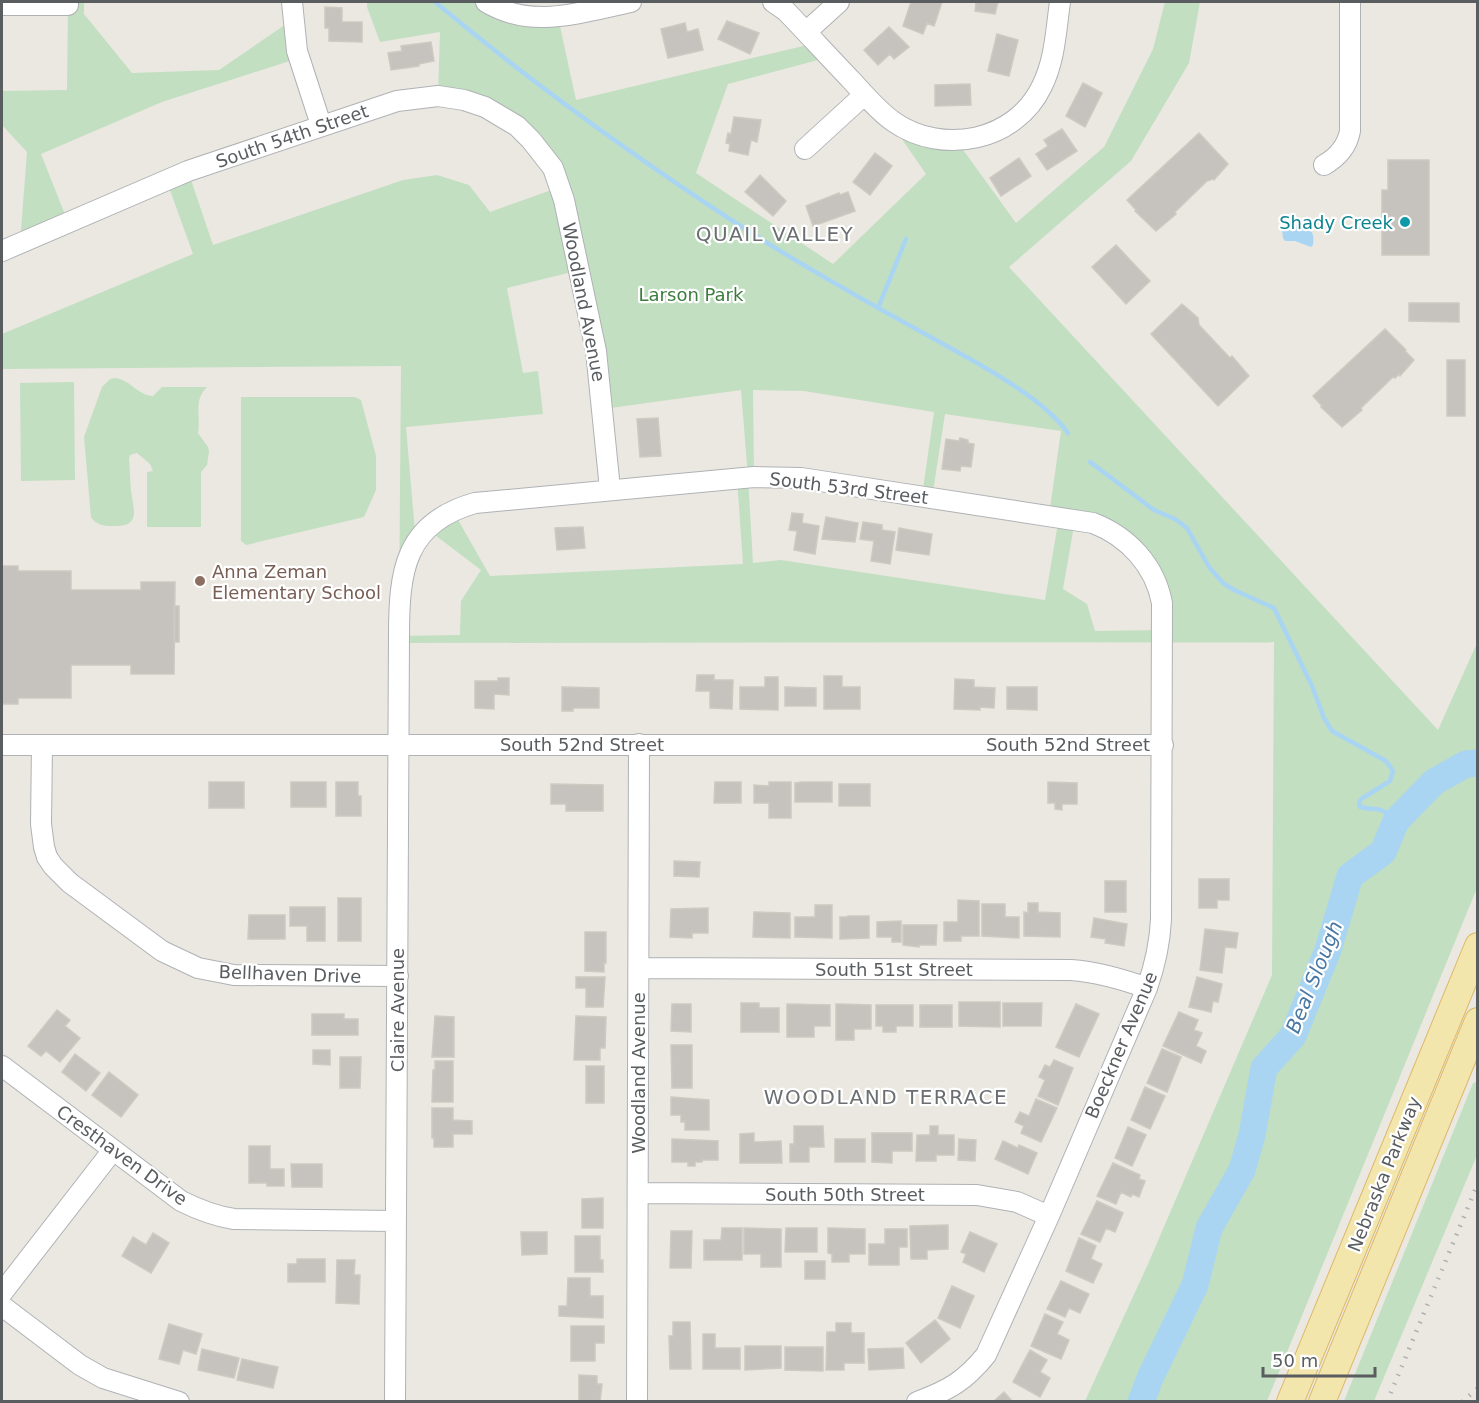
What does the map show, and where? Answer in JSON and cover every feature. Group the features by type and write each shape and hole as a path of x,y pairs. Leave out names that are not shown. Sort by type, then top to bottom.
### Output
{"main road":[{"name":"Nebraska Parkway","path":"1290,1401 1478,946"},
{"name":"Nebraska Parkway","path":"1322,1401 1478,1021"}],"street":[{"path":"292,2 297,51 321,125"},
{"path":"486,2 525,17 544,18 631,2"},
{"path":"773,2 786,11 893,122 927,138 969,140 996,131 1021,114 1037,95 1052,55 1060,2"},
{"path":"806,32 839,2"},
{"path":"1324,165 1339,155 1350,132 1350,2"},
{"path":"2,5 68,5"},
{"path":"805,149 864,94"},
{"name":"South 54th Street","path":"2,251 166,179 321,125 411,98 438,96 464,100 497,112 524,132 553,168 560,187"},
{"name":"Woodland Avenue","path":"560,187 592,328 600,380 610,489"},
{"name":"South 53rd Street","path":"399,618 402,579 408,557 423,534 442,517 460,508 479,502 610,489 754,477 785,477 1089,522 1101,526 1122,538 1147,565 1161,598 1163,630"},
{"name":"Claire Avenue","path":"395,1401 399,618"},
{"name":"Boeckner Avenue","path":"917,1401 943,1392 959,1383 986,1355 1049,1216 1155,966 1161,929 1163,630"},
{"name":"South 52nd Street","path":"2,745 398,743 1163,745"},
{"name":"Woodland Avenue","path":"637,1401 639,744"},
{"name":"Bellhaven Drive","path":"42,745 41,830 47,857 53,867 70,883 162,951 198,968 234,975 398,976"},
{"name":"South 51st Street","path":"639,968 1071,970 1119,978 1147,988"},
{"name":"Cresthaven Drive","path":"2,1066 181,1201 199,1210 234,1219 396,1221"},
{"path":"2,1293 113,1150"},
{"name":"South 50th Street","path":"638,1193 977,1195 1017,1202 1049,1216"},
{"path":"2,1306 80,1365 104,1378 179,1401"}],"green space":[{"path":"2,2 84,2 84,14 132,73 219,70 292,20 299,58 162,102 41,154 68,222 20,243 27,152 2,125 2,91 67,90 68,6"},
{"name":"Larson Park","path":"367,2 486,2 558,17 576,100 816,43 829,57 728,84 696,173 833,264 926,174 886,116 956,140 1016,223 1104,147 1153,49 1165,2 1200,2 1189,63 1131,161 1009,267 1438,730 1478,641 1477,888 1267,1401 1085,1401 1148,1264 1272,975 1274,642 399,643 399,636 460,635 461,601 481,570 427,529 453,511 490,576 743,564 737,478 748,477 741,390 603,409 580,270 507,288 523,373 538,371 543,414 406,427 416,543 399,618 401,366 2,369 2,334 193,254 166,179 188,171 213,245 403,180 437,175 469,185 490,212 560,187 524,132 438,96 440,32 380,42","holes":["753,390 804,391 934,412 922,496 932,498 945,414 1061,431 1049,515 1059,517 1045,600 781,560 753,563 748,478 754,477","1075,520 1147,565 1163,630 1095,631 1087,604 1063,589"]},
{"path":"115,378 153,396 162,387 207,387 200,397 198,408 198,433 209,452 207,465 201,472 201,527 147,527 147,472 153,471 150,464 137,453 130,455 129,458 134,512 132,521 121,526 106,526 97,523 91,517 84,437 102,387 110,379"},
{"path":"74,382 75,480 21,481 20,383"},
{"path":"241,397 355,397 361,400 376,456 376,490 364,517 246,545 241,541"},
{"path":"1477,1082 1477,1155 1374,1401 1344,1401 1473,1083"}],"water":[{"path":"1288,225 1308,228 1313,234 1313,245 1311,247 1295,241 1285,241 1282,230"}],"building":[{"path":"911,2 942,2 934,26 927,23 923,34 903,26"},
{"path":"976,2 998,2 995,14 975,11"},
{"path":"325,7 342,8 342,22 362,22 362,42 329,41 329,28 325,28"},
{"path":"727,21 759,33 750,54 718,39"},
{"path":"685,23 687,32 698,29 703,50 668,58 661,29"},
{"path":"889,27 909,47 894,59 890,54 878,65 864,50"},
{"path":"997,34 1018,40 1009,76 988,71"},
{"path":"431,42 434,61 419,64 419,66 391,70 388,53 402,51 401,46"},
{"path":"1083,83 1102,93 1085,127 1066,116"},
{"path":"970,84 971,105 935,106 935,85"},
{"path":"734,117 761,120 757,142 751,140 748,155 729,151 730,144 726,143 728,133 731,134"},
{"path":"1062,129 1077,151 1047,170 1036,154 1048,146 1044,140"},
{"path":"1199,133 1228,164 1214,180 1207,181 1175,212 1176,214 1156,231 1127,200"},
{"path":"875,153 892,166 870,195 853,182"},
{"path":"1019,158 1031,176 1001,196 990,178"},
{"name":"Shady Creek","path":"1388,160 1429,160 1429,255 1382,255 1382,190 1388,190"},
{"path":"760,175 786,201 773,216 745,192"},
{"path":"848,192 855,211 813,226 806,206 839,193 840,195"},
{"path":"1116,245 1150,281 1126,304 1092,267"},
{"path":"1409,303 1459,303 1459,322 1409,321"},
{"path":"1182,304 1198,318 1199,325 1230,358 1232,356 1249,376 1218,406 1151,334"},
{"path":"1385,329 1414,360 1400,376 1399,374 1393,377 1361,408 1362,410 1342,427 1313,396"},
{"path":"1447,360 1465,360 1465,416 1447,416"},
{"path":"658,418 661,456 640,457 637,419"},
{"path":"960,438 974,444 971,467 961,466 960,471 942,469 946,439 959,441"},
{"path":"792,513 803,514 802,523 819,526 815,554 794,550 797,531 789,530"},
{"path":"826,517 858,523 855,542 822,539"},
{"path":"863,522 882,525 882,530 895,532 890,564 871,561 874,541 860,539"},
{"path":"583,527 585,548 557,550 555,528"},
{"path":"899,528 932,534 929,555 896,550"},
{"name":"Anna Zeman Elementary School","path":"2,566 18,566 18,571 71,571 71,590 141,590 141,582 175,582 174,674 131,674 131,665 71,665 71,698 18,698 18,704 2,704"},
{"path":"174,606 179,606 179,642 174,642"},
{"path":"697,675 714,675 714,680 733,680 732,709 710,708 710,691 696,691"},
{"path":"824,676 842,676 842,687 860,687 860,709 824,709"},
{"path":"765,677 778,677 778,710 740,709 740,687 765,687"},
{"path":"498,678 509,678 509,695 494,694 494,709 475,708 475,681 498,681"},
{"path":"955,679 974,680 974,687 995,688 994,708 954,709"},
{"path":"562,687 599,688 599,708 573,708 573,711 562,711"},
{"path":"785,687 816,688 816,706 785,706"},
{"path":"1007,687 1037,687 1037,710 1007,709"},
{"path":"209,782 244,782 244,808 209,808"},
{"path":"291,782 326,782 326,807 291,807"},
{"path":"336,782 358,782 361,816 336,816"},
{"path":"715,782 741,782 741,803 714,803"},
{"path":"769,782 791,782 791,818 769,818 769,803 754,803 754,785 769,786"},
{"path":"832,782 832,802 795,802 795,783"},
{"path":"1048,782 1077,783 1077,804 1062,804 1062,810 1055,809 1055,803 1048,803"},
{"path":"551,784 603,785 603,811 566,811 566,804 551,804"},
{"path":"839,784 870,784 870,806 839,806"},
{"path":"674,861 700,862 699,877 674,876"},
{"path":"1199,879 1229,879 1229,900 1217,900 1217,908 1199,908"},
{"path":"1105,881 1126,881 1126,912 1105,912"},
{"path":"338,898 361,898 361,941 338,941"},
{"path":"958,900 979,901 979,936 961,936 961,941 944,941 944,922 958,922"},
{"path":"1028,903 1038,903 1038,912 1060,913 1060,937 1024,936 1024,912 1028,913"},
{"path":"982,904 1005,904 1005,917 1019,917 1019,938 982,936"},
{"path":"815,905 832,905 832,938 795,937 795,917 815,917"},
{"path":"290,907 325,907 325,941 307,941 307,926 290,926"},
{"path":"708,908 708,933 692,933 692,938 670,937 671,909"},
{"path":"754,912 790,913 790,938 753,937"},
{"path":"249,915 285,915 285,939 248,939"},
{"path":"869,916 869,938 840,939 840,917"},
{"path":"1094,918 1127,924 1124,946 1105,943 1106,939 1091,937"},
{"path":"901,921 901,942 892,942 892,937 877,937 877,922"},
{"path":"903,925 937,925 936,945 919,945 919,947 903,945"},
{"path":"1205,929 1238,933 1236,948 1225,947 1222,973 1200,970"},
{"path":"585,932 606,932 604,972 585,971"},
{"path":"576,977 605,977 603,1007 586,1007 586,988 576,988"},
{"path":"1197,977 1222,984 1218,1002 1213,1001 1211,1012 1189,1007"},
{"path":"959,1002 1000,1002 1000,1027 959,1026"},
{"path":"741,1003 759,1003 759,1008 779,1008 779,1032 741,1032"},
{"path":"1003,1003 1042,1003 1041,1026 1003,1026"},
{"path":"672,1004 691,1004 691,1032 671,1031"},
{"path":"787,1004 830,1005 830,1026 814,1026 814,1037 787,1037"},
{"path":"836,1004 871,1005 871,1029 854,1029 854,1040 836,1040"},
{"path":"1076,1004 1099,1014 1079,1057 1056,1047"},
{"path":"876,1005 913,1005 913,1026 896,1026 896,1032 883,1032 883,1026 876,1026"},
{"path":"920,1005 952,1005 952,1027 920,1027"},
{"path":"57,1010 70,1020 65,1026 80,1038 60,1062 46,1051 41,1056 28,1046"},
{"path":"1179,1012 1198,1020 1194,1030 1202,1033 1196,1046 1206,1051 1201,1063 1163,1046"},
{"path":"312,1014 344,1014 344,1019 358,1019 358,1035 312,1035"},
{"path":"435,1016 454,1017 454,1057 432,1057"},
{"path":"576,1016 606,1017 605,1048 600,1048 600,1060 574,1060"},
{"path":"671,1045 692,1045 692,1088 672,1088"},
{"path":"1162,1049 1181,1057 1167,1092 1147,1083"},
{"path":"313,1050 330,1050 330,1065 313,1064"},
{"path":"75,1054 100,1073 86,1091 62,1072"},
{"path":"340,1057 361,1057 360,1088 340,1088"},
{"path":"1054,1060 1073,1068 1058,1105 1038,1096 1045,1080 1039,1077 1045,1065 1050,1067"},
{"path":"435,1061 453,1061 453,1102 432,1102"},
{"path":"586,1066 604,1066 604,1103 586,1103"},
{"path":"109,1072 138,1095 121,1117 92,1095"},
{"path":"1145,1087 1165,1096 1150,1129 1131,1120"},
{"path":"671,1097 709,1100 709,1130 685,1130 685,1122 681,1122 681,1115 671,1115"},
{"path":"1036,1099 1057,1108 1041,1142 1021,1133 1024,1126 1015,1122 1020,1112 1029,1116"},
{"path":"432,1108 453,1108 453,1120 472,1121 472,1134 453,1134 453,1147 434,1147"},
{"path":"794,1126 823,1126 824,1147 809,1147 809,1162 790,1162 790,1144 794,1144"},
{"path":"930,1126 938,1126 938,1135 954,1135 954,1155 936,1155 936,1161 916,1161 917,1135 930,1135"},
{"path":"1128,1127 1146,1135 1132,1166 1115,1158"},
{"path":"754,1133 754,1142 781,1141 782,1163 740,1163 740,1134"},
{"path":"872,1133 912,1133 912,1151 892,1151 892,1163 872,1162"},
{"path":"672,1139 718,1141 718,1160 702,1160 702,1162 695,1162 695,1166 688,1166 688,1162 672,1162"},
{"path":"835,1139 865,1139 865,1162 835,1162"},
{"path":"959,1139 976,1140 975,1161 958,1160"},
{"path":"1003,1141 1037,1153 1028,1174 995,1159"},
{"path":"249,1146 270,1146 270,1169 284,1169 284,1186 249,1183"},
{"path":"1113,1163 1140,1175 1139,1179 1145,1181 1139,1197 1132,1194 1131,1197 1121,1192 1116,1204 1097,1196"},
{"path":"291,1164 322,1164 322,1187 292,1187"},
{"path":"603,1198 603,1228 582,1228 582,1199"},
{"path":"1097,1201 1123,1213 1115,1232 1106,1228 1100,1242 1081,1234"},
{"path":"948,1225 948,1249 927,1250 927,1259 911,1259 910,1226"},
{"path":"722,1228 742,1228 742,1260 704,1260 704,1240 721,1240"},
{"path":"744,1228 781,1229 781,1267 761,1267 761,1254 744,1254"},
{"path":"786,1228 817,1228 817,1252 785,1252"},
{"path":"828,1228 865,1229 865,1254 849,1254 849,1262 832,1262 832,1254 828,1253"},
{"path":"885,1229 907,1229 907,1247 899,1247 899,1265 869,1265 869,1244 885,1244"},
{"path":"671,1231 692,1231 691,1268 670,1268"},
{"path":"521,1232 547,1232 547,1254 522,1255"},
{"path":"970,1232 997,1244 984,1272 963,1262 966,1254 961,1252"},
{"path":"153,1233 169,1243 151,1273 122,1256 133,1237 146,1245"},
{"path":"575,1236 600,1236 600,1260 603,1260 603,1272 575,1272"},
{"path":"1079,1238 1096,1246 1091,1259 1102,1264 1093,1283 1066,1271"},
{"path":"297,1259 325,1259 325,1282 288,1282 288,1264 297,1264"},
{"path":"337,1260 355,1260 354,1275 360,1275 359,1304 336,1303"},
{"path":"805,1261 825,1261 825,1279 805,1279"},
{"path":"568,1278 590,1278 590,1296 603,1296 603,1318 559,1316 559,1306 567,1306"},
{"path":"1061,1281 1089,1294 1080,1313 1069,1308 1065,1317 1047,1309"},
{"path":"952,1286 974,1296 960,1328 938,1318"},
{"path":"1045,1314 1063,1322 1057,1334 1069,1340 1061,1359 1031,1346"},
{"path":"935,1320 950,1339 921,1363 906,1343"},
{"path":"673,1322 690,1322 691,1369 670,1369 669,1336 673,1336"},
{"path":"836,1323 851,1323 851,1333 864,1333 864,1363 844,1363 844,1370 826,1370 827,1332 836,1332"},
{"path":"169,1324 202,1334 196,1354 183,1350 179,1364 159,1359"},
{"path":"571,1326 604,1326 604,1343 595,1343 595,1361 571,1361"},
{"path":"703,1334 715,1334 715,1348 740,1348 740,1369 703,1369"},
{"path":"745,1346 781,1346 781,1368 745,1370"},
{"path":"785,1347 823,1347 823,1371 785,1370"},
{"path":"903,1348 904,1368 869,1370 868,1349"},
{"path":"202,1349 239,1358 234,1378 198,1370"},
{"path":"1030,1350 1047,1360 1040,1372 1050,1378 1040,1397 1013,1382"},
{"path":"242,1359 278,1367 273,1388 237,1380"},
{"path":"579,1375 597,1376 597,1384 602,1384 600,1402 579,1402"},
{"path":"1004,1392 1013,1402 993,1402"}],"waterway":[{"path":"435,2 547,91 663,174 788,256 1003,378 1040,405 1068,433"},
{"path":"878,308 906,239"},
{"path":"1090,462 1154,510 1175,519 1187,528 1209,567 1223,583 1274,608 1332,731 1386,761 1393,771 1390,781 1361,799 1360,807 1382,810 1396,821"},
{"name":"Beal Slough","path":"1141,1402 1150,1378 1195,1285 1209,1228 1242,1170 1252,1135 1264,1068 1293,1036 1328,950 1350,876 1383,852 1396,821 1434,782 1466,764 1478,763"}],"railway":[{"path":"1387,1402 1478,1183"},
{"path":"1462,1402 1478,1388"}],"place":[{"name":"Shady Creek","path":"1405,222"},
{"name":"Anna Zeman Elementary School","path":"200,581"}],"district":[{"name":"QUAIL VALLEY","path":"775,234"},
{"name":"WOODLAND TERRACE","path":"886,1097"}]}
